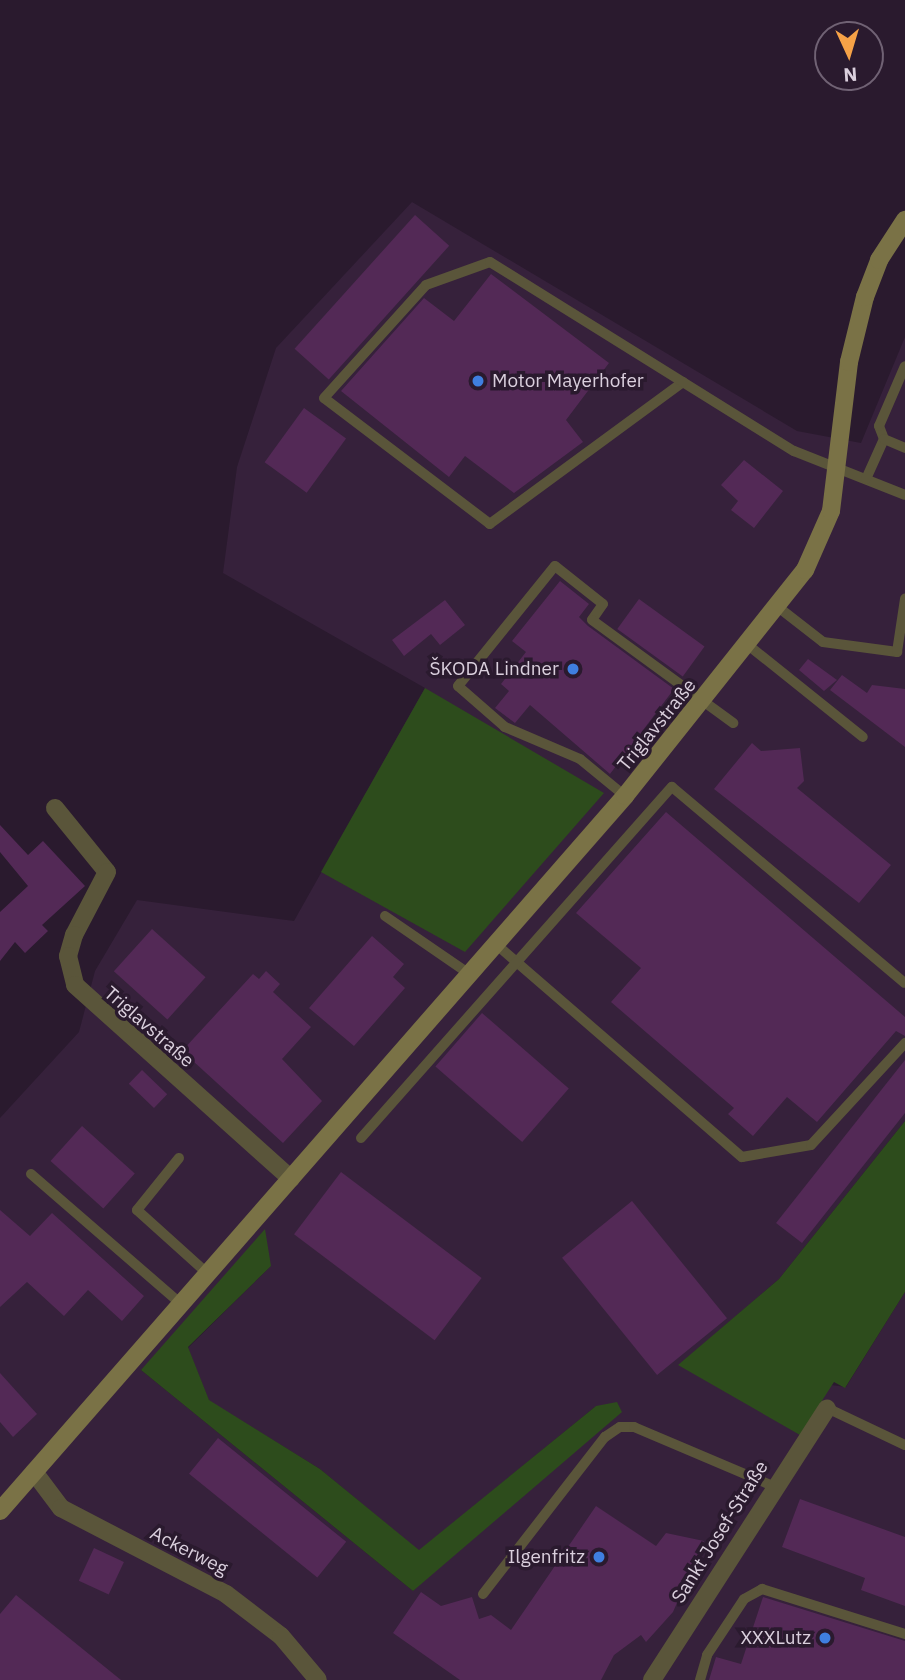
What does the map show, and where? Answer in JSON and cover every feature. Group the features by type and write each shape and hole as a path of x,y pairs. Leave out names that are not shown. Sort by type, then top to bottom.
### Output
{"street":[{"name":"Triglavstraße","path":"0,1511 497,945 625,796 778,607 825,531 847,375 865,297 878,260 905,220"},
{"name":"Triglavstraße","path":"55,808 107,872 74,935 68,956 75,985 291,1179"},
{"name":"Sankt Josef-Straße","path":"652,1680 773,1486 827,1408"},
{"name":"Ackerweg","path":"34,1472 61,1508 226,1594 281,1636 318,1680"}],"lane":[{"path":"682,382 490,524 324,398 426,285 490,262 794,451 905,495"},
{"path":"866,479 884,439 879,426 905,366"},
{"path":"884,439 905,448"},
{"path":"625,796 579,759 505,727 458,686 555,566 603,604 592,620 701,704 733,723"},
{"path":"778,607 823,642 897,652 905,600"},
{"path":"748,645 863,737"},
{"path":"361,1138 672,787 905,983"},
{"path":"385,916 471,975"},
{"path":"497,945 741,1157 811,1145 905,1043"},
{"path":"179,1158 137,1210 207,1273"},
{"path":"31,1174 180,1303"},
{"path":"827,1408 905,1445"},
{"path":"483,1594 605,1437 620,1427 634,1427 773,1486"},
{"path":"700,1680 707,1655 744,1599 762,1589 905,1634"}],"shaded area":[{"path":"412,202 797,431 861,443 905,337 905,1121 779,1279 679,1365 846,1387 905,1292 905,1680 0,1680 0,1118 79,1032 95,971 137,900 294,921 425,688 223,573 237,467 276,348","holes":["271,1266 188,1348 209,1401 320,1469 419,1551 596,1406 413,1591 141,1370"]}],"green space":[{"path":"425,688 604,793 465,952 321,872"},
{"path":"905,1121 905,1292 845,1388 834,1382 800,1435 678,1365 779,1279"},
{"path":"265,1229 271,1266 188,1347 209,1400 320,1469 419,1550 596,1406 617,1402 622,1412 413,1591 141,1370"}],"building":[{"path":"415,215 449,246 329,380 295,349"},
{"name":"Motor Mayerhofer","path":"491,274 609,363 566,420 583,442 514,493 465,456 449,477 341,391 424,298 454,321"},
{"path":"304,408 346,439 307,493 265,462"},
{"path":"744,460 783,491 754,528 731,510 738,501 721,485"},
{"name":"ŠKODA Lindner","path":"560,581 589,604 579,617 588,626 674,689 610,774 530,705 515,723 495,708 509,691 501,684 526,652 512,641"},
{"path":"639,599 705,647 683,677 617,629"},
{"path":"445,600 465,625 440,645 431,634 404,656 392,640"},
{"path":"808,659 837,680 824,691 799,670"},
{"path":"842,675 867,693 872,685 905,689 905,747 830,690"},
{"path":"752,743 761,751 800,748 804,781 797,788 891,865 859,903 714,789"},
{"path":"666,812 905,1017 905,1036 896,1031 817,1122 787,1097 753,1136 728,1114 734,1108 611,1002 641,968 576,913"},
{"path":"0,825 28,855 43,841 85,886 42,925 48,931 25,953 15,942 0,961 0,912 28,886 0,852"},
{"path":"152,929 206,977 167,1020 114,971"},
{"path":"372,936 404,964 393,977 405,988 354,1046 309,1008"},
{"path":"266,971 280,984 273,992 311,1027 282,1059 322,1101 283,1143 182,1051 253,974 259,979"},
{"path":"482,1013 569,1088 522,1142 435,1067"},
{"path":"905,1060 905,1113 802,1243 776,1223"},
{"path":"142,1070 167,1094 154,1108 129,1084"},
{"path":"82,1126 135,1174 103,1208 51,1161"},
{"path":"341,1172 482,1278 435,1340 294,1234"},
{"path":"632,1201 727,1318 657,1375 562,1258"},
{"path":"0,1210 30,1236 52,1213 144,1296 122,1321 88,1290 64,1316 27,1282 0,1307"},
{"path":"0,1373 37,1414 13,1437 0,1422"},
{"path":"218,1438 346,1542 317,1578 189,1474"},
{"path":"800,1499 905,1537 905,1606 861,1590 865,1578 782,1547"},
{"path":"596,1506 656,1546 666,1533 704,1541 673,1612 646,1642 641,1635 614,1655 601,1680 460,1680 393,1633 421,1592 441,1606 472,1597 479,1619 491,1615 511,1630"},
{"path":"94,1548 124,1562 109,1595 79,1581"},
{"path":"16,1595 121,1680 0,1680 0,1614"},
{"name":"XXXLutz","path":"763,1597 905,1641 905,1680 709,1680 716,1657 741,1664"}],"place":[{"name":"Motor Mayerhofer","path":"478,381"},
{"name":"ŠKODA Lindner","path":"573,669"},
{"name":"Ilgenfritz","path":"599,1557"},
{"name":"XXXLutz","path":"825,1638"}]}
